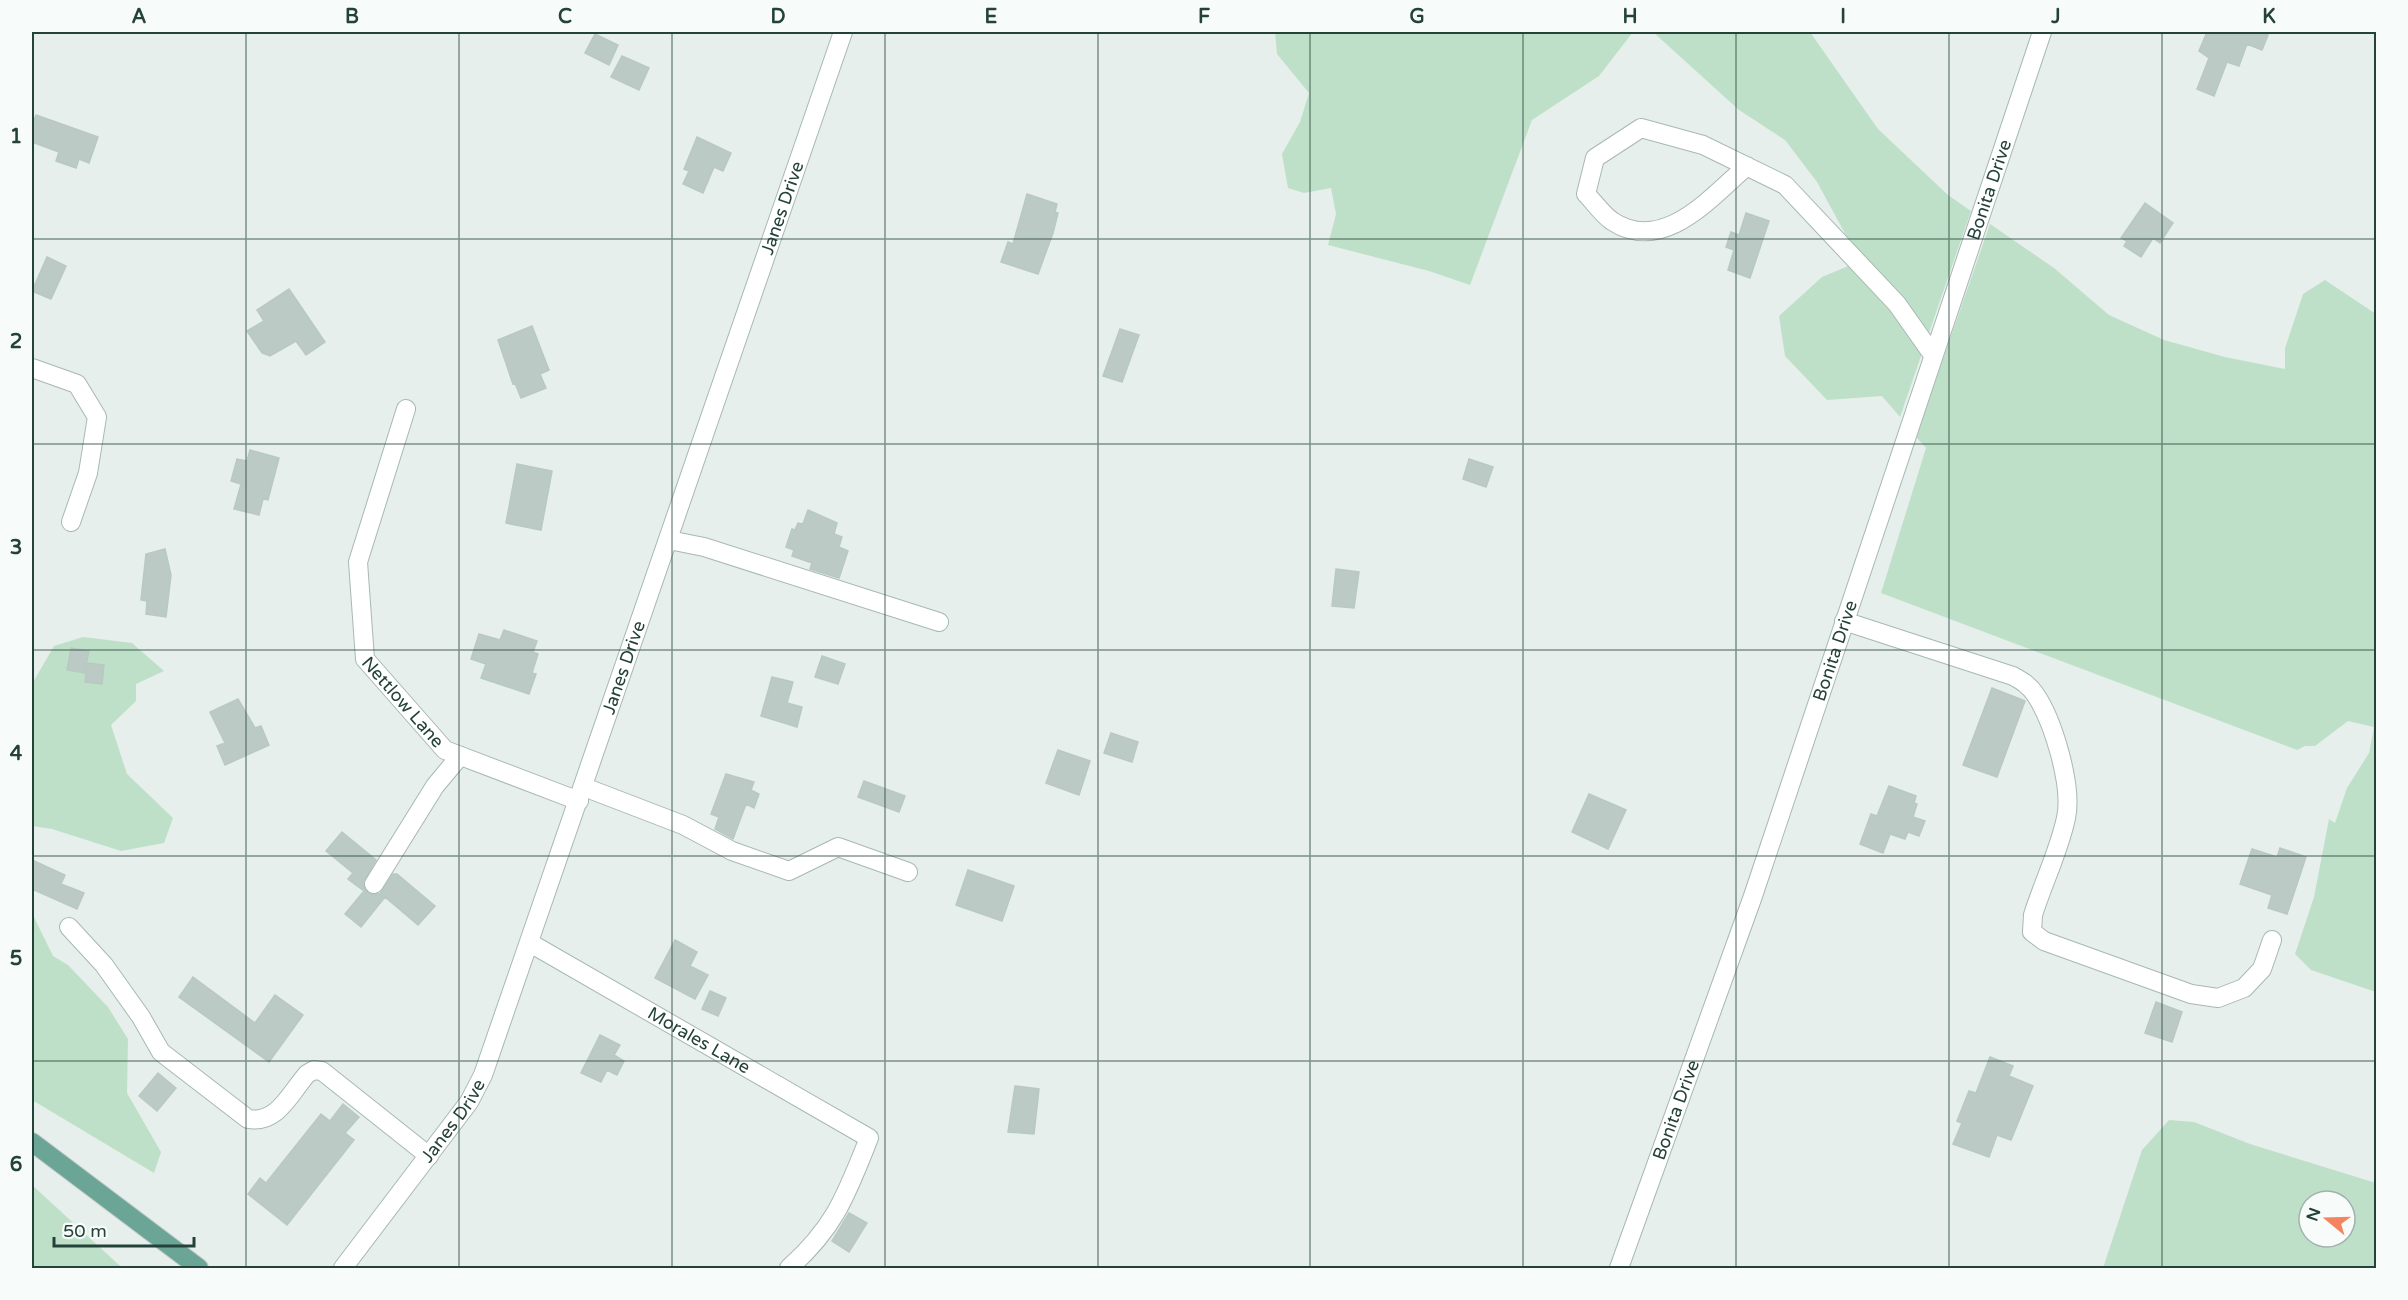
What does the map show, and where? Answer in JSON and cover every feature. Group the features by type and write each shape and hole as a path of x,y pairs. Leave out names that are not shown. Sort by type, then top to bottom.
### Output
{"main road":[{"path":"32,1142 199,1269"}],"street":[{"name":"Janes Drive","path":"343,1269 469,1102 483,1075 582,794 843,32"},
{"name":"Bonita Drive","path":"1619,1269 1753,896 2042,32"},
{"path":"1747,166 1680,224 1646,233 1612,221 1586,194 1595,158 1641,128 1703,145 1747,166 1785,185 1897,304 1933,355"},
{"path":"32,368 77,384 97,417 88,473 71,522"},
{"name":"Nettlow Lane","path":"406,409 358,562 365,659 445,750 683,825 732,851 789,871 838,847 908,872"},
{"path":"669,540 704,547 939,622"},
{"path":"1844,621 2013,676 2026,684 2036,695 2053,730 2065,785 2067,817 2033,915 2032,932 2044,941 2191,994 2218,998 2244,988 2250,982 2262,969 2272,940"},
{"path":"374,884 435,786 460,756"},
{"path":"69,927 104,965 141,1017 161,1052 248,1119 261,1121 271,1117 306,1074 314,1070 322,1071 429,1156"},
{"name":"Morales Lane","path":"530,943 869,1138 845,1199 833,1219 816,1244 789,1269"}],"green space":[{"path":"1275,32 1633,32 1599,76 1532,120 1470,285 1429,271 1328,245 1336,214 1331,188 1304,193 1288,188 1282,154 1300,122 1309,93 1277,54"},
{"path":"1653,32 1810,32 1878,129 1948,195 1971,211 1900,417 1882,396 1827,400 1785,356 1779,316 1822,277 1860,261 1817,182 1785,140 1739,110"},
{"path":"1990,224 2054,268 2109,315 2164,340 2225,357 2285,369 2285,348 2303,294 2325,280 2376,314 2376,992 2311,970 2295,954 2314,897 2329,819 2335,823 2347,788 2369,753 2374,727 2348,721 2315,746 2305,746 2297,750 1881,593 1926,448 1916,437"},
{"path":"83,637 132,643 164,671 136,684 136,701 111,725 127,774 173,818 164,843 121,851 52,829 32,826 32,684 54,646"},
{"path":"32,913 53,956 68,965 108,1007 128,1039 127,1093 161,1152 154,1173 32,1100"},
{"path":"2169,1120 2194,1122 2250,1144 2376,1183 2376,1268 2103,1268 2142,1150"},
{"path":"32,1185 118,1264 123,1268 32,1268"}],"building":[{"path":"2207,32 2259,32 2268,35 2262,50 2247,44 2239,66 2227,62 2214,96 2197,89 2209,58 2199,51"},
{"path":"595,34 618,45 609,65 585,53"},
{"path":"622,56 649,68 639,90 611,77"},
{"path":"36,115 98,137 89,163 79,159 76,168 56,161 59,152 32,142 32,126"},
{"path":"697,137 731,153 723,171 714,167 703,193 683,184 689,171 684,169"},
{"path":"1027,194 1057,204 1055,212 1058,213 1053,233 1038,274 1001,262 1008,242 1013,244"},
{"path":"2145,203 2173,223 2160,243 2153,238 2141,257 2124,246 2127,241 2121,238"},
{"path":"1746,213 1769,221 1750,278 1728,270 1734,250 1726,247 1731,232 1739,235"},
{"path":"47,257 66,266 51,299 32,291"},
{"path":"289,289 325,342 306,355 296,341 270,356 262,353 247,331 264,321 257,310"},
{"path":"532,326 549,370 540,374 546,388 521,398 515,383 513,384 498,340"},
{"path":"1120,329 1139,335 1122,382 1103,376"},
{"path":"250,450 279,458 268,500 263,499 259,515 234,509 241,484 231,481 237,459 247,461"},
{"path":"1469,459 1493,467 1486,487 1463,479"},
{"path":"517,464 552,471 541,530 506,523"},
{"path":"808,510 837,523 834,534 842,537 839,547 848,551 839,578 810,569 812,563 792,556 794,550 786,547 792,529 795,530 798,523 803,524"},
{"path":"165,549 171,575 166,617 146,614 147,601 141,600 146,554"},
{"path":"1336,569 1359,572 1354,608 1332,606"},
{"path":"504,630 537,641 533,652 538,654 532,673 536,674 529,694 481,678 486,664 471,659 479,634 500,640"},
{"path":"71,648 89,651 84,673 67,670"},
{"path":"822,656 845,664 838,684 815,677"},
{"path":"87,663 104,665 102,684 85,682"},
{"path":"772,677 793,682 787,703 802,707 797,727 761,716"},
{"path":"1992,688 2025,701 1997,777 1963,765"},
{"path":"238,699 255,728 261,726 269,745 225,765 217,746 225,743 210,712"},
{"path":"1111,733 1138,742 1132,762 1104,753"},
{"path":"1058,750 1090,761 1079,795 1046,783"},
{"path":"726,774 754,782 751,790 759,794 754,808 746,804 733,839 715,829 719,817 711,814"},
{"path":"864,781 905,796 899,812 858,797"},
{"path":"1889,786 1916,796 1914,803 1917,804 1913,817 1925,821 1919,836 1908,832 1905,839 1890,834 1883,853 1860,844 1871,814 1877,816"},
{"path":"1589,794 1626,810 1608,849 1572,832"},
{"path":"342,832 376,860 363,883 368,893 380,894 393,874 397,874 435,906 418,925 385,897 361,927 345,914 364,891 348,879 353,873 326,851"},
{"path":"2280,848 2306,857 2287,914 2268,908 2272,895 2240,884 2252,849 2277,857"},
{"path":"32,860 65,875 61,884 84,893 77,909 32,889"},
{"path":"968,870 1014,886 1002,921 956,905"},
{"path":"675,940 697,952 690,966 708,975 695,999 655,978"},
{"path":"193,977 255,1023 275,995 303,1015 269,1062 179,997"},
{"path":"710,991 726,998 718,1016 702,1009"},
{"path":"2156,1002 2182,1012 2172,1042 2145,1033"},
{"path":"600,1035 620,1045 614,1055 624,1061 617,1075 607,1070 601,1082 581,1073"},
{"path":"1990,1057 2013,1066 2009,1076 2033,1086 2011,1140 1997,1135 1989,1157 1953,1144 1962,1123 1957,1121 1969,1091 1976,1093"},
{"path":"158,1073 176,1088 157,1111 139,1096"},
{"path":"1015,1086 1039,1089 1034,1134 1008,1132"},
{"path":"343,1104 359,1117 345,1133 354,1140 287,1225 248,1194 260,1178 266,1183 321,1114 330,1121"},
{"path":"849,1213 867,1223 849,1252 832,1241"}]}
